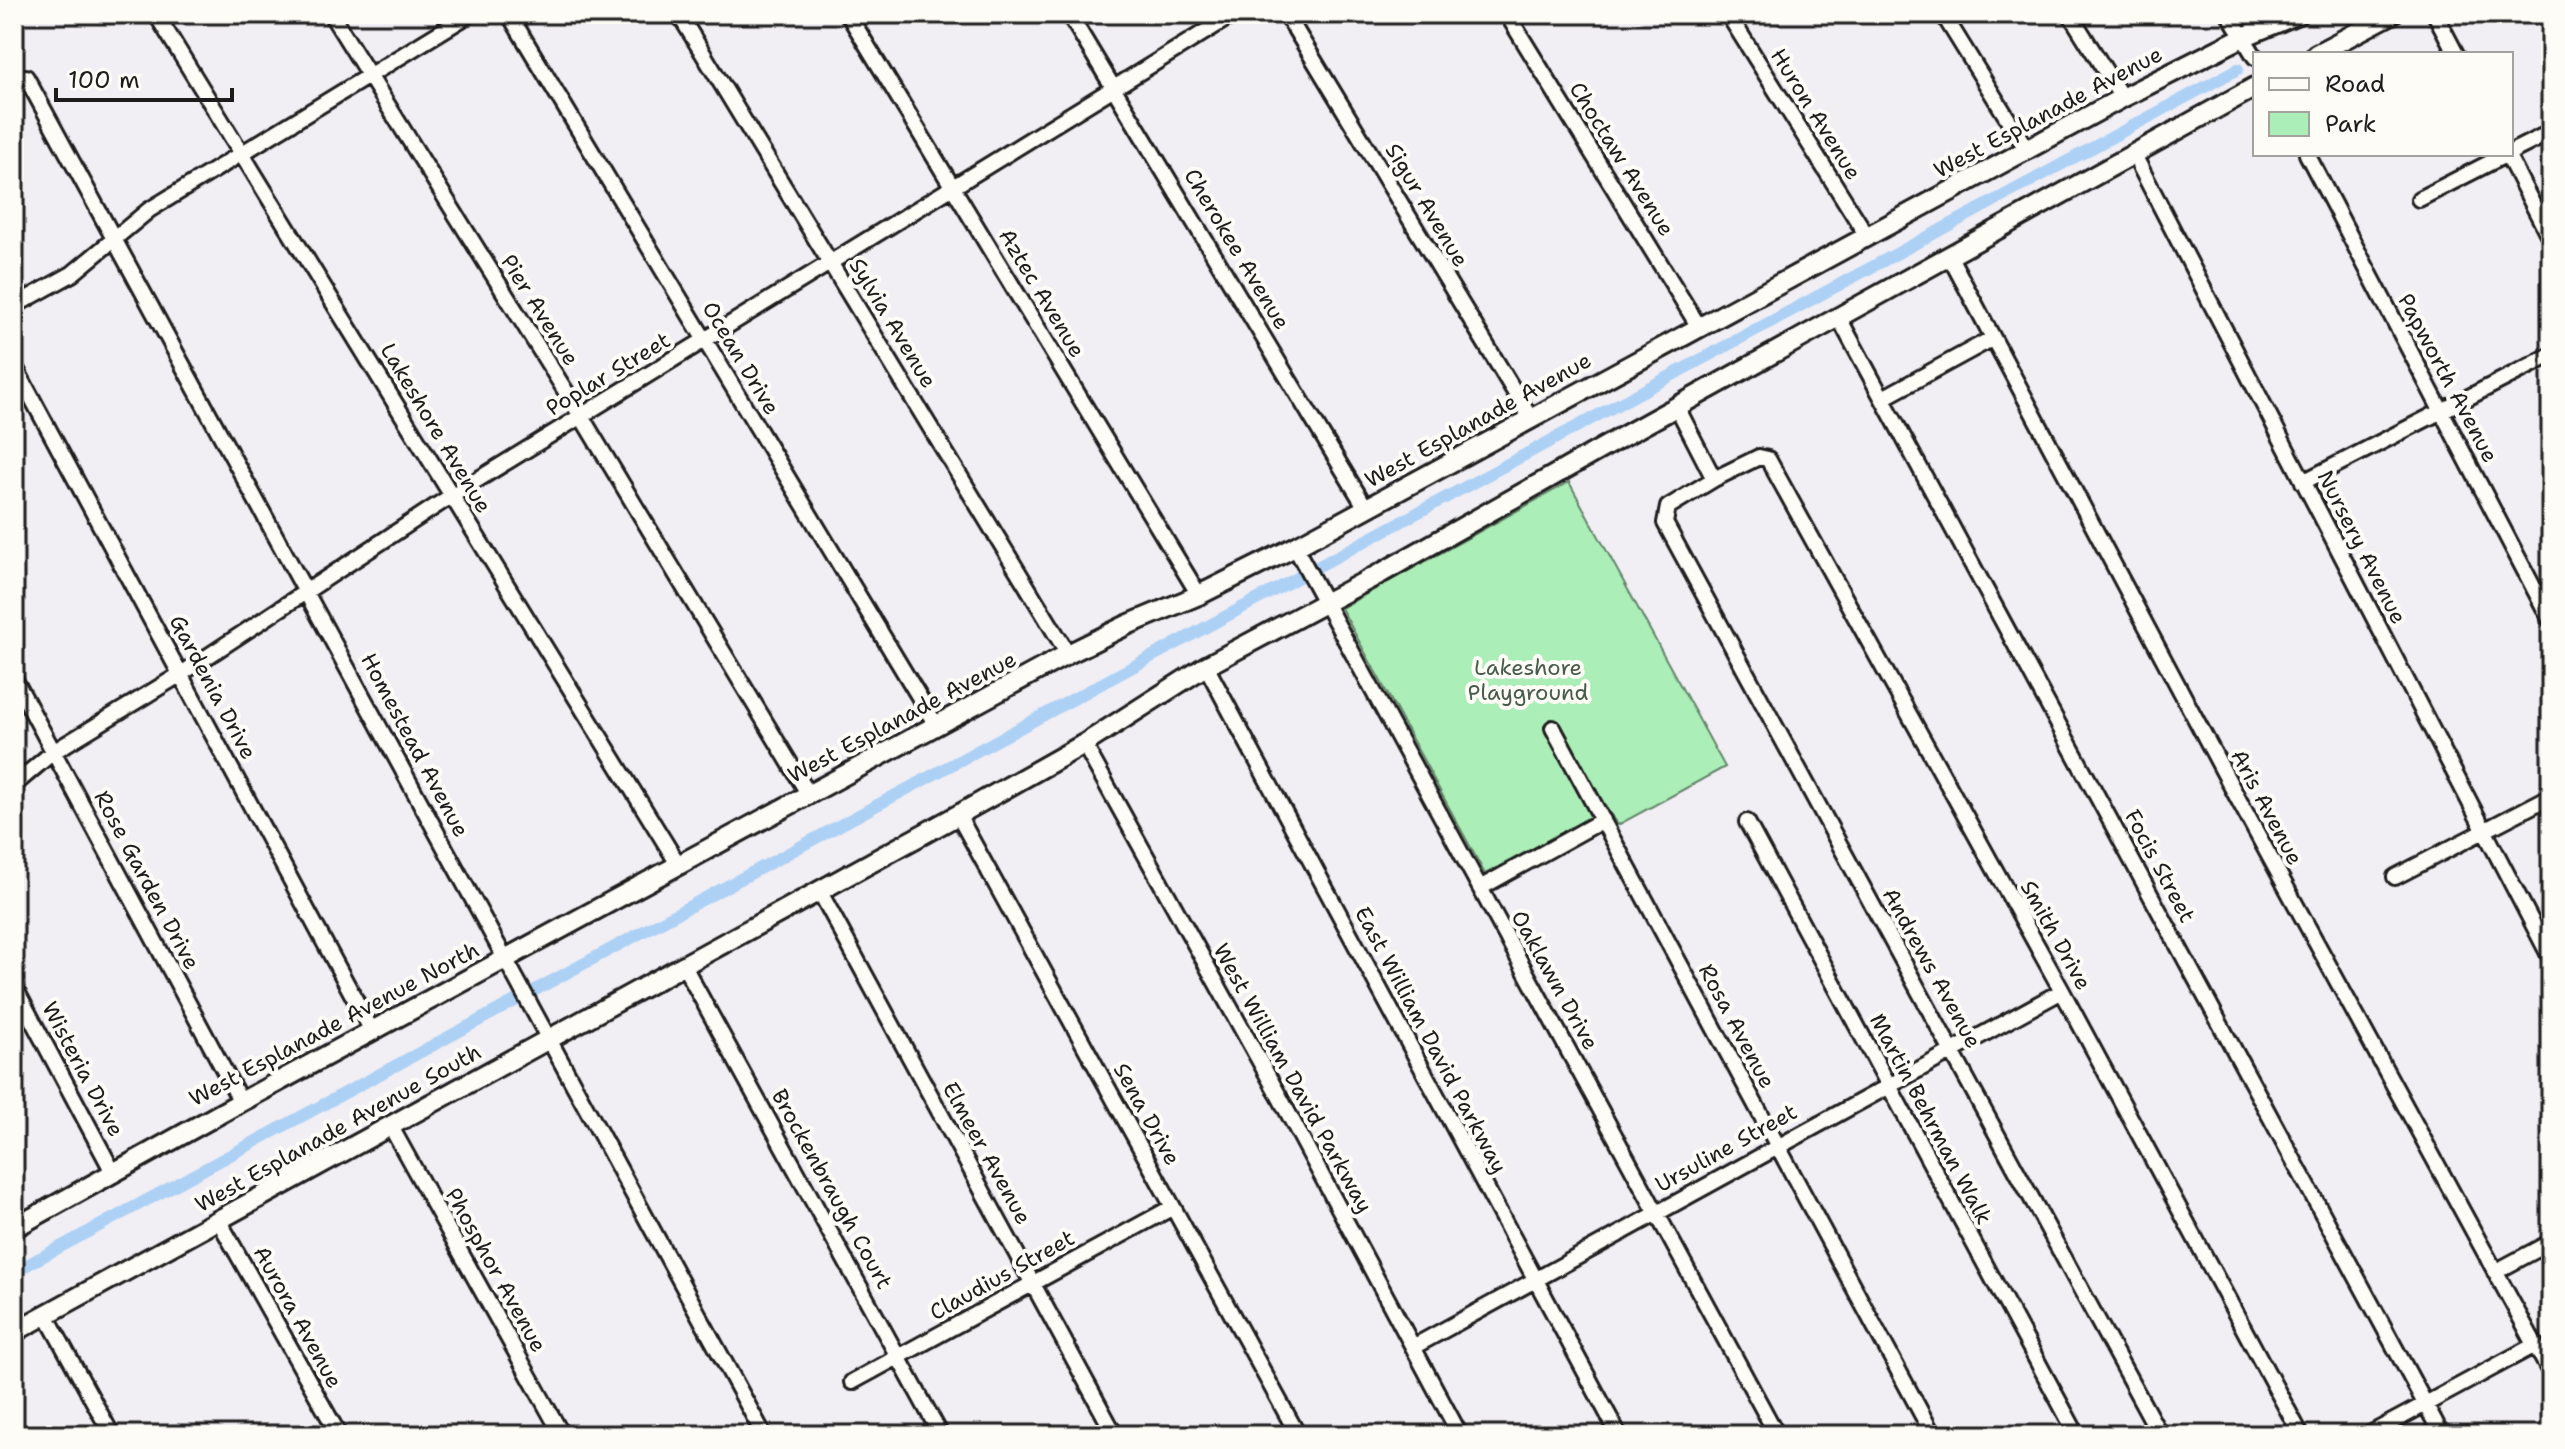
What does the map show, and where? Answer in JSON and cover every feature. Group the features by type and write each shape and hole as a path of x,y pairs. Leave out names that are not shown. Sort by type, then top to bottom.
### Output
{"main road":[{"name":"West Esplanade Avenue","path":"678,864 1068,654 1127,625 1298,552 1366,508 2122,98 2243,37 2298,14"},
{"path":"2320,52 2392,14"},
{"path":"684,966 1084,744 1321,595 1383,572 2253,88"},
{"name":"West Esplanade Avenue North","path":"14,1228 678,864"},
{"name":"West Esplanade Avenue South","path":"14,1332 684,966"}],"street":[{"name":"Lakeshore Avenue","path":"156,14 678,864"},
{"name":"Pier Avenue","path":"331,14 581,416 809,795"},
{"path":"14,306 72,274 149,210 470,14"},
{"name":"Ocean Drive","path":"509,14 936,725"},
{"name":"Sylvia Avenue","path":"679,14 1068,654"},
{"name":"Aztec Avenue","path":"848,14 1199,595"},
{"name":"Cherokee Avenue","path":"1069,14 1366,508"},
{"name":"Poplar Street","path":"14,785 53,752 181,674 451,496 1234,14"},
{"name":"Sigur Avenue","path":"1286,14 1531,419"},
{"name":"Choctaw Avenue","path":"1507,14 1699,327"},
{"name":"Huron Avenue","path":"1728,14 1867,236"},
{"path":"1943,14 2027,150"},
{"path":"2070,14 2122,98"},
{"path":"2229,14 2253,54"},
{"path":"2435,14 2455,52"},
{"name":"Homestead Avenue","path":"26,77 307,591 760,1434"},
{"path":"2513,151 2551,132"},
{"name":"Nursery Avenue","path":"2134,155 2551,959"},
{"name":"Papworth Avenue","path":"2308,156 2551,621"},
{"path":"2419,199 2503,156"},
{"path":"2510,156 2551,240"},
{"name":"Aris Avenue","path":"1950,257 2236,795 2551,1374"},
{"name":"Focis Street","path":"1839,318 2442,1435"},
{"path":"1883,398 1993,338"},
{"path":"2303,482 2551,355"},
{"name":"Gardenia Drive","path":"14,365 372,1031"},
{"path":"1677,407 1714,479"},
{"name":"Smith Drive","path":"1714,479 1759,457 1768,459 2062,991 2301,1435"},
{"name":"Andrews Avenue","path":"1714,479 1668,507 1665,523 2160,1435"},
{"name":"Oaklawn Drive","path":"1298,552 1777,1435"},
{"name":"East William David Parkway","path":"1206,666 1619,1435"},
{"name":"Rose Garden Drive","path":"14,678 241,1102"},
{"name":"Rosa Avenue","path":"1553,728 1933,1435"},
{"name":"West William David Parkway","path":"1084,744 1272,1083 1460,1435"},
{"path":"2395,877 2551,796"},
{"name":"Sena Drive","path":"958,815 1298,1435"},
{"path":"1480,888 1603,820"},
{"name":"Martin Behrman Walk","path":"1747,822 2077,1435"},
{"name":"Elmeer Avenue","path":"820,892 1115,1435"},
{"name":"Brockenbraugh Court","path":"684,966 941,1435"},
{"name":"Wisteria Drive","path":"14,986 113,1172"},
{"name":"Ursuline Street","path":"1413,1347 2062,991"},
{"name":"Phosphor Avenue","path":"391,1127 562,1435"},
{"name":"Claudius Street","path":"852,1382 1173,1207"},
{"name":"Aurora Avenue","path":"219,1221 339,1435"},
{"path":"2495,1272 2551,1242"},
{"path":"46,1315 112,1435"},
{"path":"2368,1435 2535,1345"}],"green space":[{"name":"Lakeshore Playground","path":"1569,482 1725,767 1618,825 1607,809 1485,874 1341,608"}],"waterway":[{"path":"14,1272 2238,69"}]}
